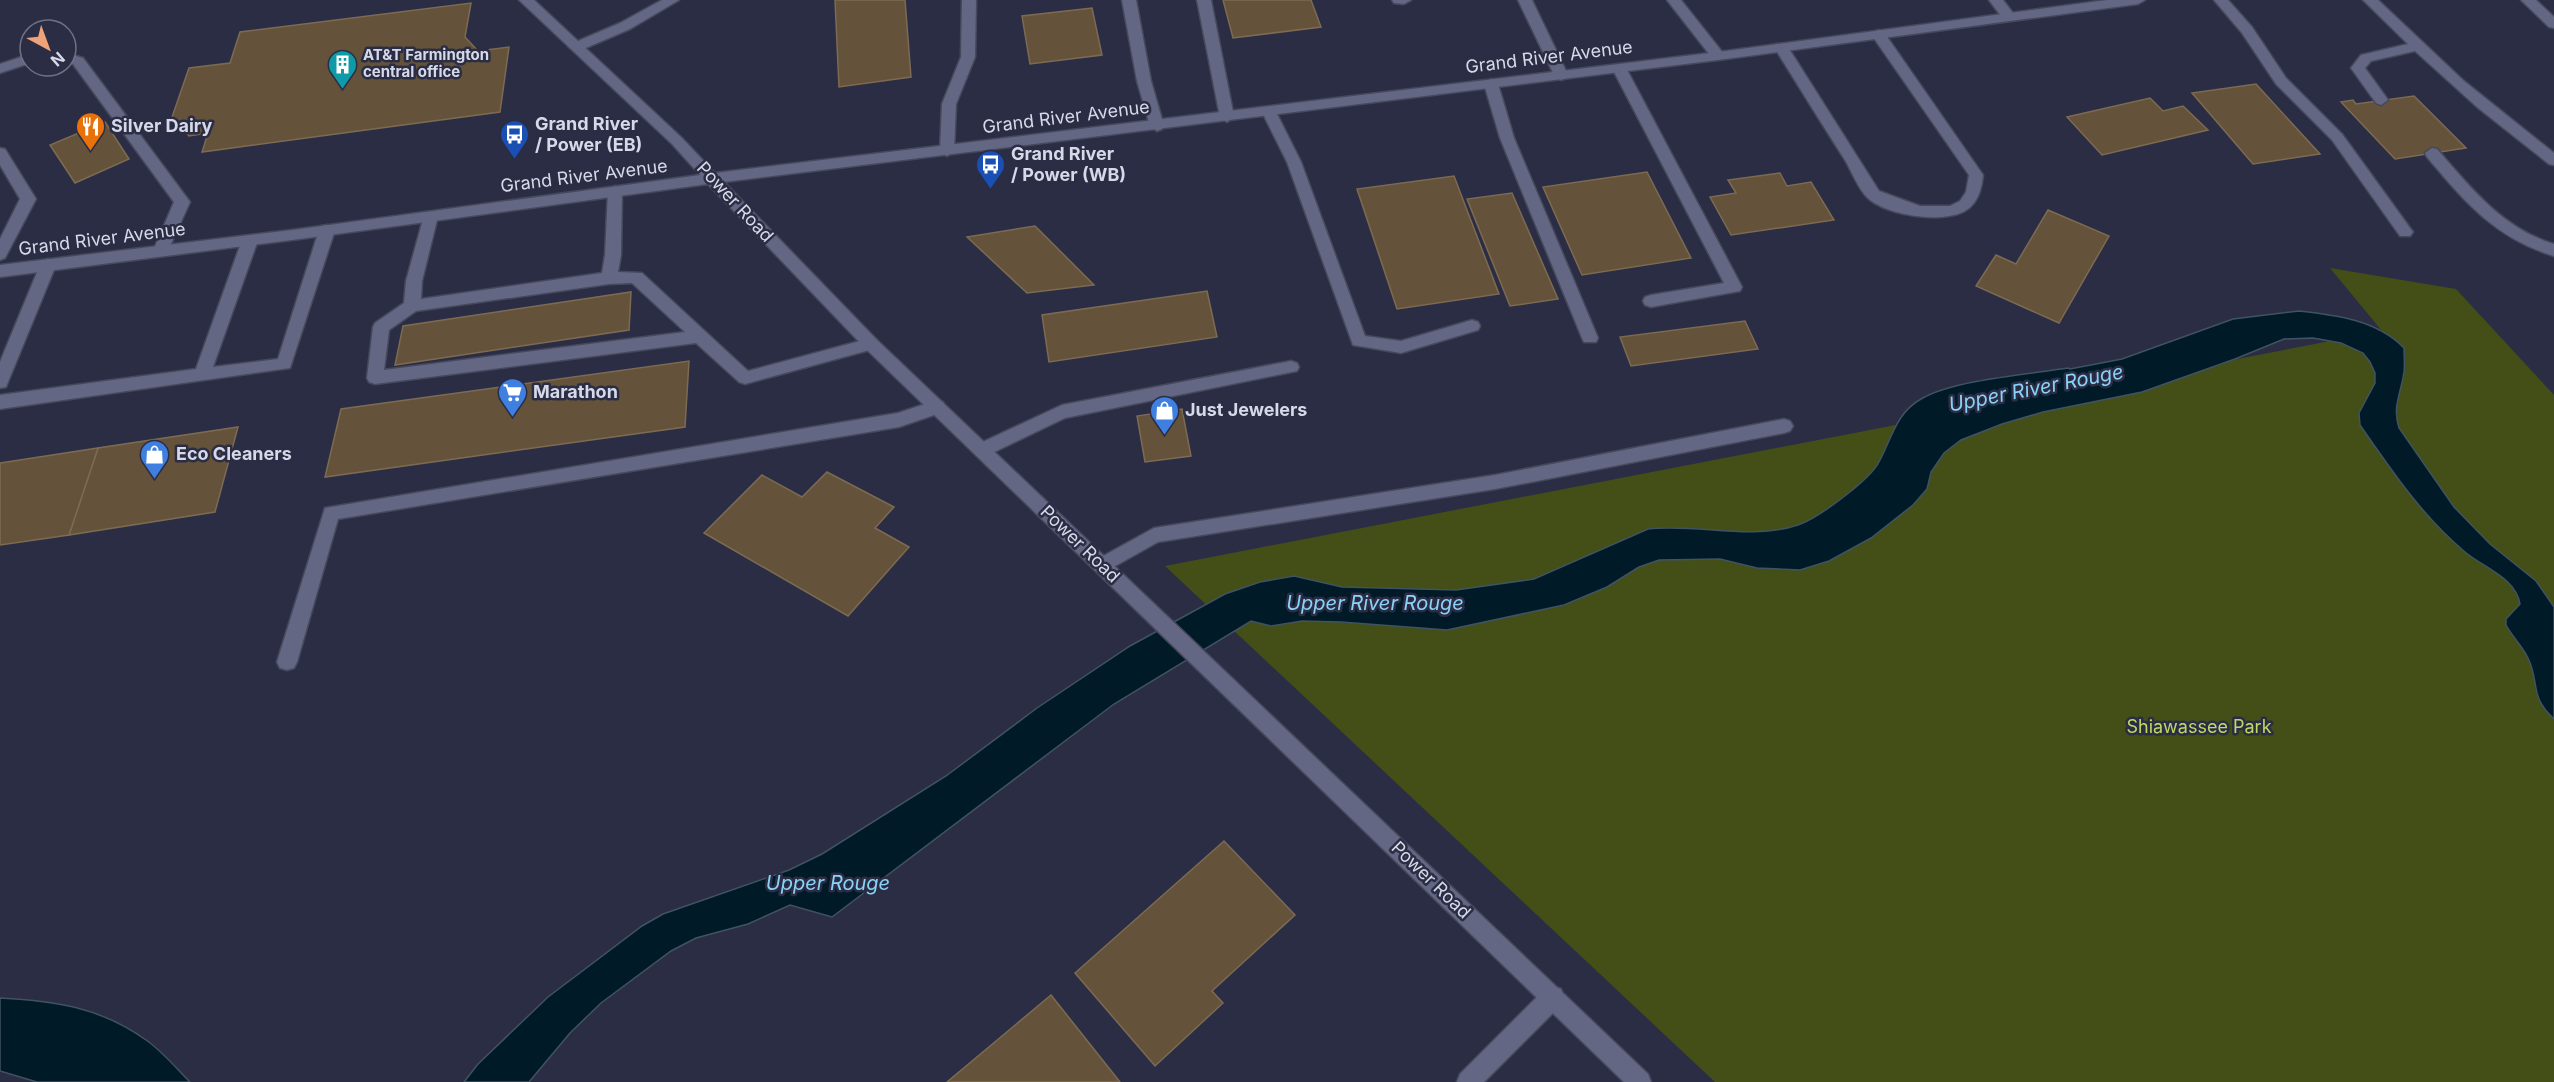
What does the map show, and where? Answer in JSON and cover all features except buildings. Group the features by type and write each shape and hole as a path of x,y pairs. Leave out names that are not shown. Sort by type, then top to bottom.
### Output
{"main road":[{"name":"Power Road","path":"526,0 677,141 871,344 1640,1082"},
{"path":"576,48 625,26 672,0"},
{"path":"947,151 949,104 968,57 969,0"},
{"path":"1129,0 1144,81 1157,126"},
{"path":"1204,0 1227,117"},
{"path":"1525,0 1562,75"},
{"path":"1674,0 1718,56"},
{"path":"1996,0 2009,17"},
{"name":"Grand River Avenue","path":"0,271 615,191 1718,56 2138,0"},
{"path":"2221,0 2247,30 2281,81 2337,137 2405,232"},
{"path":"2370,0 2477,101 2517,134 2554,160"},
{"path":"2528,0 2554,24"},
{"path":"1781,47 1874,195 1903,209 1919,213 1950,211 1963,205 1972,197 1977,186 1976,176 1878,34"},
{"path":"2381,100 2358,68 2366,58 2419,46"},
{"path":"78,61 182,202 161,251"},
{"path":"0,69 18,62"},
{"path":"1619,68 1734,287 1651,301"},
{"path":"1491,84 1507,138 1590,338"},
{"path":"1269,112 1294,162 1359,341 1401,347 1472,326"},
{"path":"0,153 28,199 0,254"},
{"path":"2432,153 2476,203 2503,228 2523,240 2554,250"},
{"path":"609,278 613,255 615,191"},
{"path":"412,306 414,281 430,216"},
{"path":"0,402 284,364 327,230"},
{"path":"202,375 249,240"},
{"path":"0,382 48,265"},
{"path":"700,336 375,378 381,327 412,306 609,278 636,277 746,378 871,344"},
{"path":"982,450 1062,412 1291,367"},
{"path":"287,662 331,513 899,420 937,407"},
{"path":"1102,565 1154,535 1495,482 1784,426"},
{"path":"1468,1082 1553,997"}],"green space":[{"name":"Shiawassee Park","path":"2330,268 2456,289 2554,395 2554,1082 1715,1082 1165,566 2382,331"}],"water":[{"name":"Upper Rouge","path":"2299,311 2355,320 2381,331 2404,348 2404,372 2396,413 2399,428 2454,507 2490,544 2536,581 2554,607 2554,719 2546,711 2538,696 2527,656 2506,625 2506,619 2520,604 2512,587 2506,580 2473,558 2449,538 2408,492 2360,425 2359,413 2375,383 2375,373 2370,362 2363,353 2341,343 2313,338 2284,339 2142,392 2043,412 2002,424 1961,440 1944,453 1931,472 1927,489 1913,505 1871,538 1829,561 1800,570 1757,568 1720,559 1659,560 1639,567 1607,587 1564,605 1447,630 1302,621 1271,626 1251,621 1114,704 832,917 790,905 748,924 696,938 671,951 601,1003 570,1033 529,1082 464,1082 478,1064 548,997 642,926 663,914 789,870 822,854 946,776 1037,708 1130,646 1225,594 1260,582 1294,576 1342,587 1456,590 1534,579 1648,529 1685,528 1742,532 1780,530 1807,521 1830,507 1865,479 1879,462 1906,411 1921,399 1935,392 1972,382 2070,369 2122,359 2233,319"},
{"path":"0,998 58,1004 112,1020 152,1044 190,1082 37,1082 0,1071"}],"place":[{"name":"AT&T Farmington central office","path":"342,90"},
{"name":"Silver Dairy","path":"90,152"},
{"name":"Grand River / Power (EB)","path":"514,160"},
{"name":"Grand River / Power (WB)","path":"990,190"},
{"name":"Marathon","path":"512,418"},
{"name":"Just Jewelers","path":"1164,436"},
{"name":"Eco Cleaners","path":"155,480"}],"water label":[{"name":"Upper River Rouge","path":"2036,388"},
{"name":"Upper River Rouge","path":"1375,603"}]}
